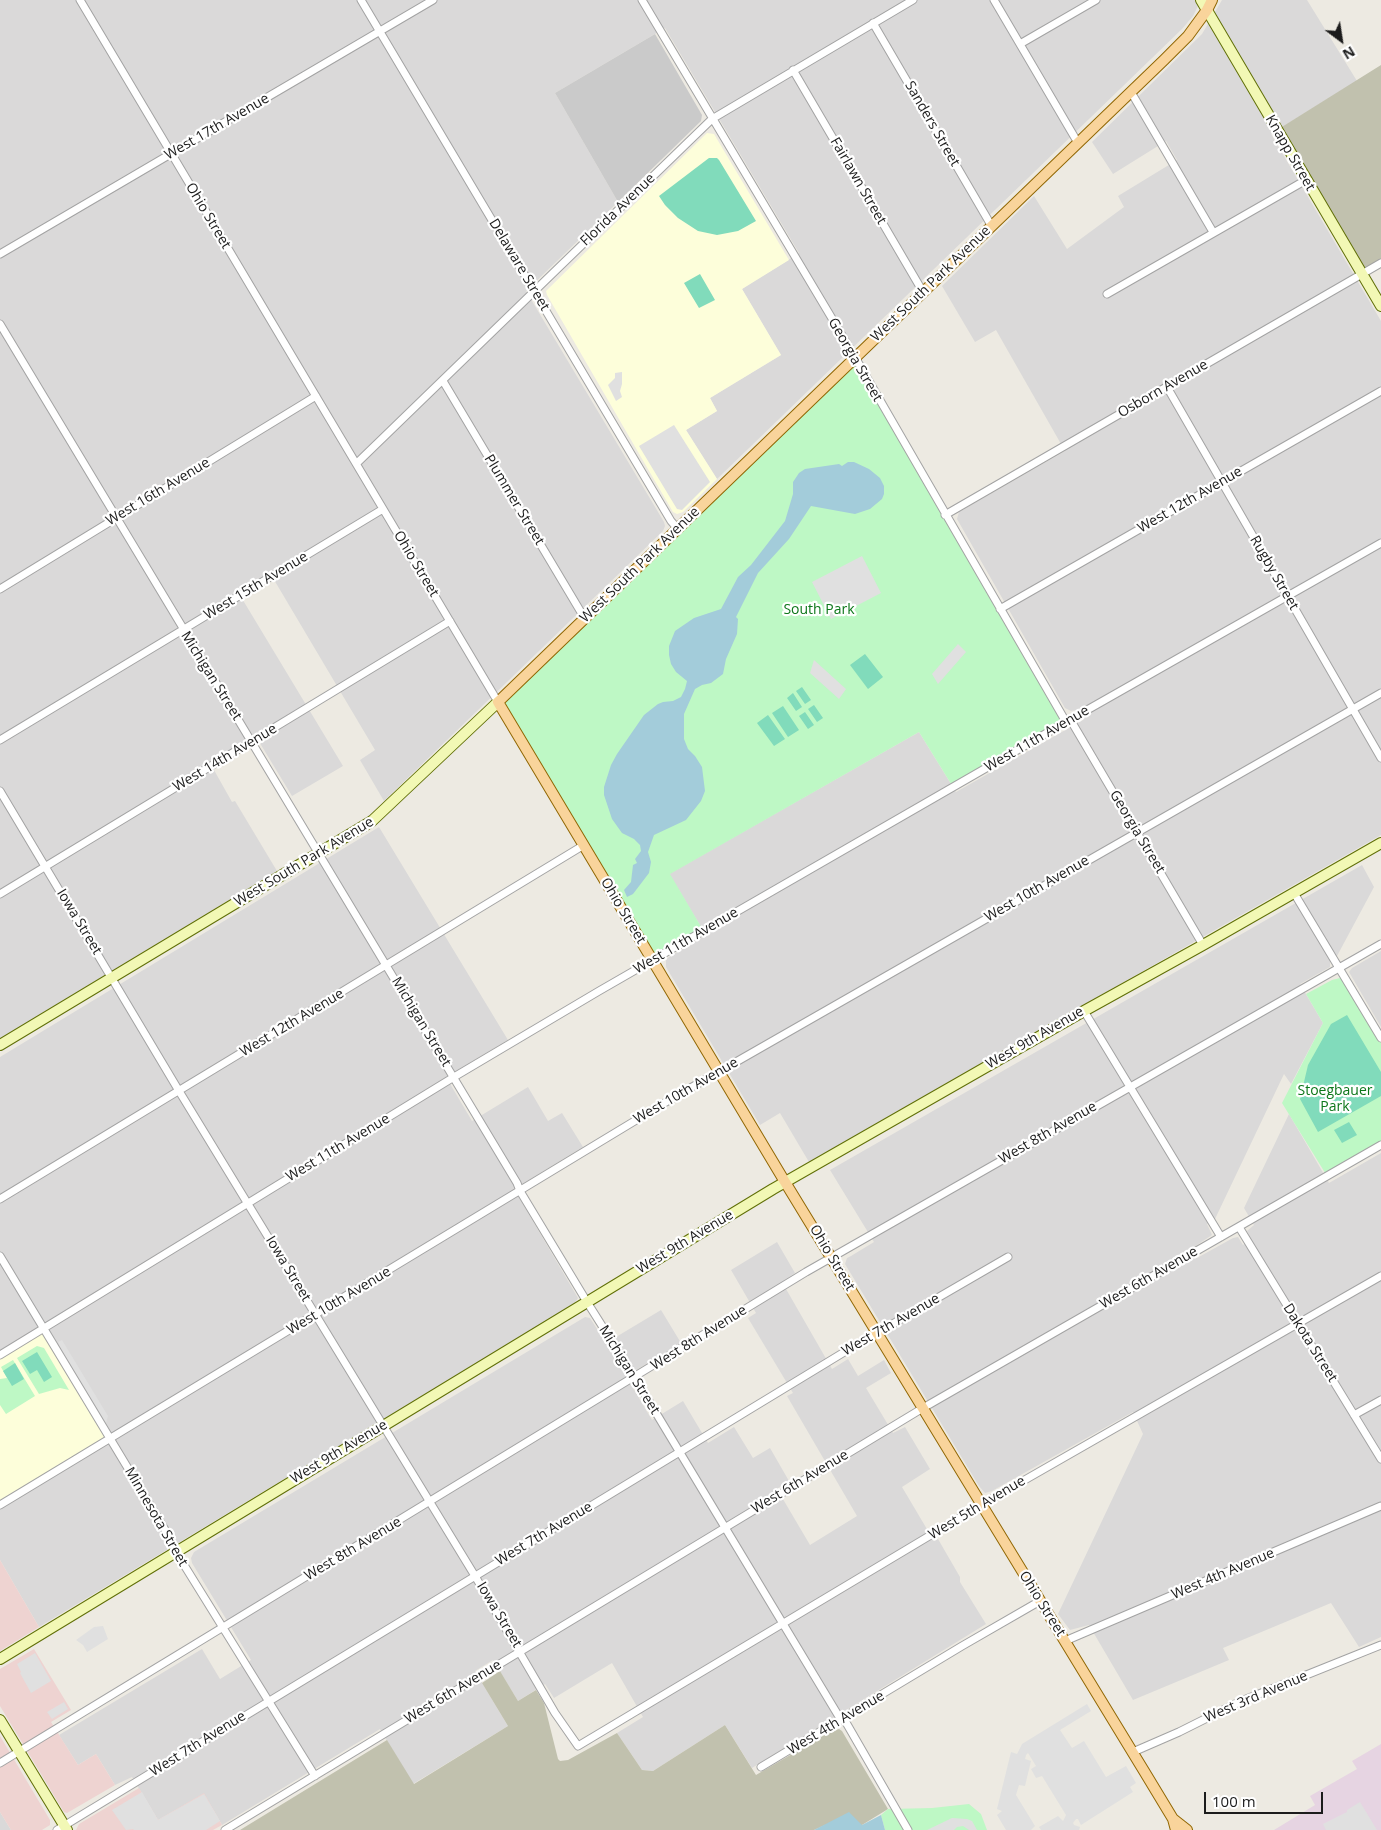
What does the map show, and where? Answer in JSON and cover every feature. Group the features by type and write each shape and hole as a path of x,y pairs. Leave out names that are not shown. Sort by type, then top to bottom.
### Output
{"main road":[{"name":"Knapp Street","path":"1201,0 1381,306"},
{"name":"West South Park Avenue","path":"0,1045 372,821 585,619 1188,36 1212,0"},
{"name":"Ohio Street","path":"498,702 785,1182 1133,1752 1173,1819 1176,1830"},
{"name":"West 9th Avenue","path":"0,1659 785,1182 1381,843"},
{"path":"0,1720 63,1829"},
{"name":"Ohio Street","path":"1173,1819 1187,1830"}],"street":[{"name":"Ohio Street","path":"80,0 498,702"},
{"name":"Delaware Street","path":"361,0 671,521 678,529"},
{"name":"West 17th Avenue","path":"0,254 434,0"},
{"name":"Georgia Street","path":"642,0 1000,609 1137,832 1203,945"},
{"name":"Florida Avenue","path":"357,463 712,119 913,0"},
{"path":"994,0 1078,143"},
{"path":"1020,44 1096,0"},
{"name":"Sanders Street","path":"873,23 991,226"},
{"name":"Fairlawn Street","path":"793,70 923,292"},
{"path":"1130,92 1214,232"},
{"path":"1107,294 1306,180"},
{"name":"Osborn Avenue","path":"945,515 1381,263"},
{"name":"Michigan Street","path":"0,324 454,1077 586,1302 635,1378 782,1624 843,1719 908,1830"},
{"name":"Plummer Street","path":"443,381 585,619"},
{"name":"Rugby Street","path":"1166,387 1381,758"},
{"name":"West 12th Avenue","path":"1000,609 1381,391"},
{"name":"West 16th Avenue","path":"0,588 316,396"},
{"name":"West 15th Avenue","path":"0,740 383,509"},
{"name":"West 11th Avenue","path":"0,1355 454,1077 652,960 1381,543"},
{"name":"West 14th Avenue","path":"0,894 450,621"},
{"name":"West 10th Avenue","path":"0,1506 625,1127 1381,693"},
{"name":"Iowa Street","path":"0,790 179,1091 475,1576 556,1713 578,1746"},
{"name":"West 12th Avenue","path":"0,1199 584,845"},
{"path":"1294,893 1381,1038"},
{"name":"West 8th Avenue","path":"0,1763 832,1258 1381,944"},
{"path":"1084,1011 1221,1237"},
{"name":"West 6th Avenue","path":"225,1830 923,1408 1381,1146"},
{"name":"Dakota Street","path":"1239,1227 1381,1458"},
{"name":"Minnesota Street","path":"0,1256 167,1533 176,1552 315,1776"},
{"name":"West 7th Avenue","path":"63,1829 268,1701 679,1452 1008,1257"},
{"name":"West 5th Avenue","path":"578,1746 981,1504 1381,1276"},
{"path":"1354,1415 1381,1400"},
{"name":"West 4th Avenue","path":"1065,1641 1381,1506"},
{"name":"West 4th Avenue","path":"761,1767 1040,1601"},
{"name":"West 3rd Avenue","path":"1133,1752 1240,1702 1381,1644"}],"shaded area":[{"path":"0,0 1201,0 1193,16 1182,29 717,479 686,430 717,411 710,398 781,355 742,289 799,253 665,28 555,93 618,202 526,291 664,522 663,531 384,801 360,760 375,750 270,573 238,592 343,766 292,796 255,735 210,763 232,802 235,801 277,871 0,1039"},
{"path":"1222,0 1307,0 1357,81 1271,134 1381,321 1381,835 809,1162 780,1113 760,1125 666,967 666,960 669,957 706,935 669,874 919,732 956,792 1083,720 1077,710 1071,711 1065,708 957,519 959,512 1065,451 996,330 975,342 942,286 1034,196 1067,249 1124,207 1118,196 1177,160 1166,141 1113,174 1092,142 1202,34"},
{"path":"655,34 702,115 701,121 618,202 555,93"},
{"path":"1381,65 1381,263 1362,274 1277,130"},
{"path":"707,133 714,134 789,260 742,289 781,355 710,398 717,411 686,430 717,479 683,512 677,514 673,512 546,291"},
{"path":"622,372 620,391 622,397 616,401 608,385 615,378 615,373"},
{"path":"674,425 710,482 682,510 677,509 639,446"},
{"path":"862,556 881,593 831,619 812,582"},
{"path":"958,644 966,652 938,684 932,674"},
{"path":"814,660 846,689 839,699 810,673"},
{"path":"379,827 508,1040 446,1077 472,1121 528,1087 548,1121 562,1113 583,1147 514,1189 578,1298 574,1304 39,1627 0,1560 0,1057"},
{"path":"1362,865 1374,887 1337,956 1330,961 1330,967 1300,984 1323,1023 1291,1084 1284,1074 1215,1219 1207,1224 1212,1235 1191,1249 1197,1258 1233,1238 1238,1237 1243,1245 1251,1240 1247,1231 1254,1225 1244,1208 1289,1114 1329,1183 1381,1153 1381,1637 1359,1647 1331,1603 1223,1648 1229,1660 1133,1700 1089,1625 1070,1630 1058,1614 1143,1434 1133,1412 992,1491 985,1493 845,1264 847,1258 874,1242 830,1170"},
{"path":"1381,951 1381,1027 1349,972 1352,968"},
{"path":"777,1242 795,1273 782,1282 832,1369 848,1359 858,1376 884,1360 891,1373 866,1388 893,1433 905,1427 930,1469 902,1487 934,1541 938,1539 960,1577 960,1582 986,1624 752,1768 725,1725 653,1771 642,1770 617,1733 643,1717 612,1663 554,1698 545,1684 518,1701 493,1660 475,1671 508,1726 413,1784 380,1729 222,1825 204,1794 158,1820 132,1777 115,1785 96,1754 78,1765 59,1735 202,1649 220,1679 251,1660 192,1563 191,1558 194,1552 585,1317 590,1318 606,1343 661,1310 681,1343 626,1376 652,1420 683,1401 708,1443 734,1427 753,1458 770,1448 789,1481 777,1489 810,1545 857,1516 787,1396 793,1393 748,1318 756,1313 731,1270"},
{"path":"43,1329 110,1439 0,1505 0,1355"},
{"path":"62,1340 108,1416 106,1423 61,1349 58,1342"},
{"path":"0,1560 39,1627 0,1651"},
{"path":"103,1626 108,1639 87,1652 83,1645 76,1640 94,1627"},
{"path":"34,1649 71,1710 51,1722 78,1765 96,1754 115,1785 67,1813 64,1812 0,1706 0,1669"},
{"path":"35,1653 51,1681 31,1693 17,1664"},
{"path":"500,1671 518,1701 536,1690 544,1703 560,1761 568,1760 617,1733 642,1770 653,1771 725,1725 756,1775 828,1733 839,1729 842,1731 888,1809 862,1825 825,1825 814,1830 240,1830 387,1740 414,1784 508,1726 482,1683"},
{"path":"64,1702 68,1709 52,1719 47,1712"},
{"path":"1087,1704 1091,1711 1060,1730 1072,1748 1084,1741 1106,1777 1126,1766 1136,1783 1130,1787 1133,1792 1081,1825 1078,1819 1076,1819 1073,1823 1080,1827 1079,1830 1041,1830 1039,1827 1058,1816 1063,1821 1066,1815 1042,1776 1036,1778 1031,1769 1036,1766 1028,1753 1025,1759 1031,1761 1025,1786 1019,1785 1016,1795 1035,1826 1031,1830 1006,1830 997,1815 1002,1811 997,1809 1011,1752 1017,1754 1022,1744"},
{"path":"0,1736 50,1820 50,1825 42,1830 11,1830 0,1812"},
{"path":"1381,1744 1381,1830 1274,1830 1315,1805 1310,1796 1357,1769 1352,1761"},
{"path":"139,1788 158,1820 204,1793 222,1825 213,1830 76,1830 79,1824"},
{"path":"142,1792 158,1820 204,1794 220,1821 206,1830 126,1830 112,1810"},
{"path":"1360,1802 1377,1830 1326,1830 1323,1824 1347,1812 1347,1810"},
{"path":"0,1812 11,1830 0,1830"},
{"path":"952,1818 972,1821 977,1830 969,1830 963,1826 957,1827 954,1830 927,1830"}],"green space":[{"path":"709,158 717,158 719,160 756,221 738,231 717,235 698,231 678,218 665,205 659,196"},
{"path":"700,274 715,300 699,308 684,283"},
{"name":"South Park","path":"855,357 1065,722 953,787 919,732 670,874 703,930 652,960 498,702"},
{"path":"865,654 883,677 868,689 850,665"},
{"path":"802,687 811,700 805,704 796,691"},
{"path":"793,693 802,707 796,711 787,698"},
{"path":"814,705 823,718 817,722 808,709"},
{"path":"783,706 799,730 788,737 772,713"},
{"path":"805,712 814,725 808,729 799,716"},
{"path":"768,715 785,739 774,746 757,723"},
{"name":"Stoegbauer Park","path":"1344,977 1381,1038 1381,1145 1327,1176 1282,1103 1323,1023 1306,994 1332,980"},
{"path":"1347,1015 1381,1072 1381,1096 1318,1132 1300,1099 1308,1065 1331,1024"},
{"path":"1349,1122 1357,1135 1342,1143 1334,1130"},
{"path":"37,1346 44,1348 69,1390 60,1388 39,1394 17,1358"},
{"path":"37,1352 52,1377 44,1382 37,1370 30,1374 22,1361"},
{"path":"13,1360 35,1396 6,1414 0,1405 0,1379 7,1378 1,1367"},
{"path":"15,1363 24,1379 12,1386 3,1371"},
{"path":"969,1804 981,1814 987,1830 885,1830 881,1815 888,1809 932,1808"}],"water":[{"path":"848,462 854,462 869,469 880,478 884,486 882,499 870,509 855,514 811,506 789,539 758,573 736,617 738,619 737,634 726,659 723,674 711,683 695,689 684,714 684,739 688,749 702,767 705,791 701,801 686,820 654,835 648,852 651,862 649,873 633,894 627,897 624,890 631,882 633,865 637,863 635,859 641,851 640,845 634,839 622,833 612,819 604,795 604,787 611,765 617,754 644,715 658,704 681,697 685,689 687,681 676,672 671,664 669,655 669,646 675,631 694,618 721,609 738,577 751,565 785,521 793,494 793,482 799,473 805,469 839,464 842,466"},
{"path":"849,1812 862,1825 881,1815 885,1830 814,1830"}]}
